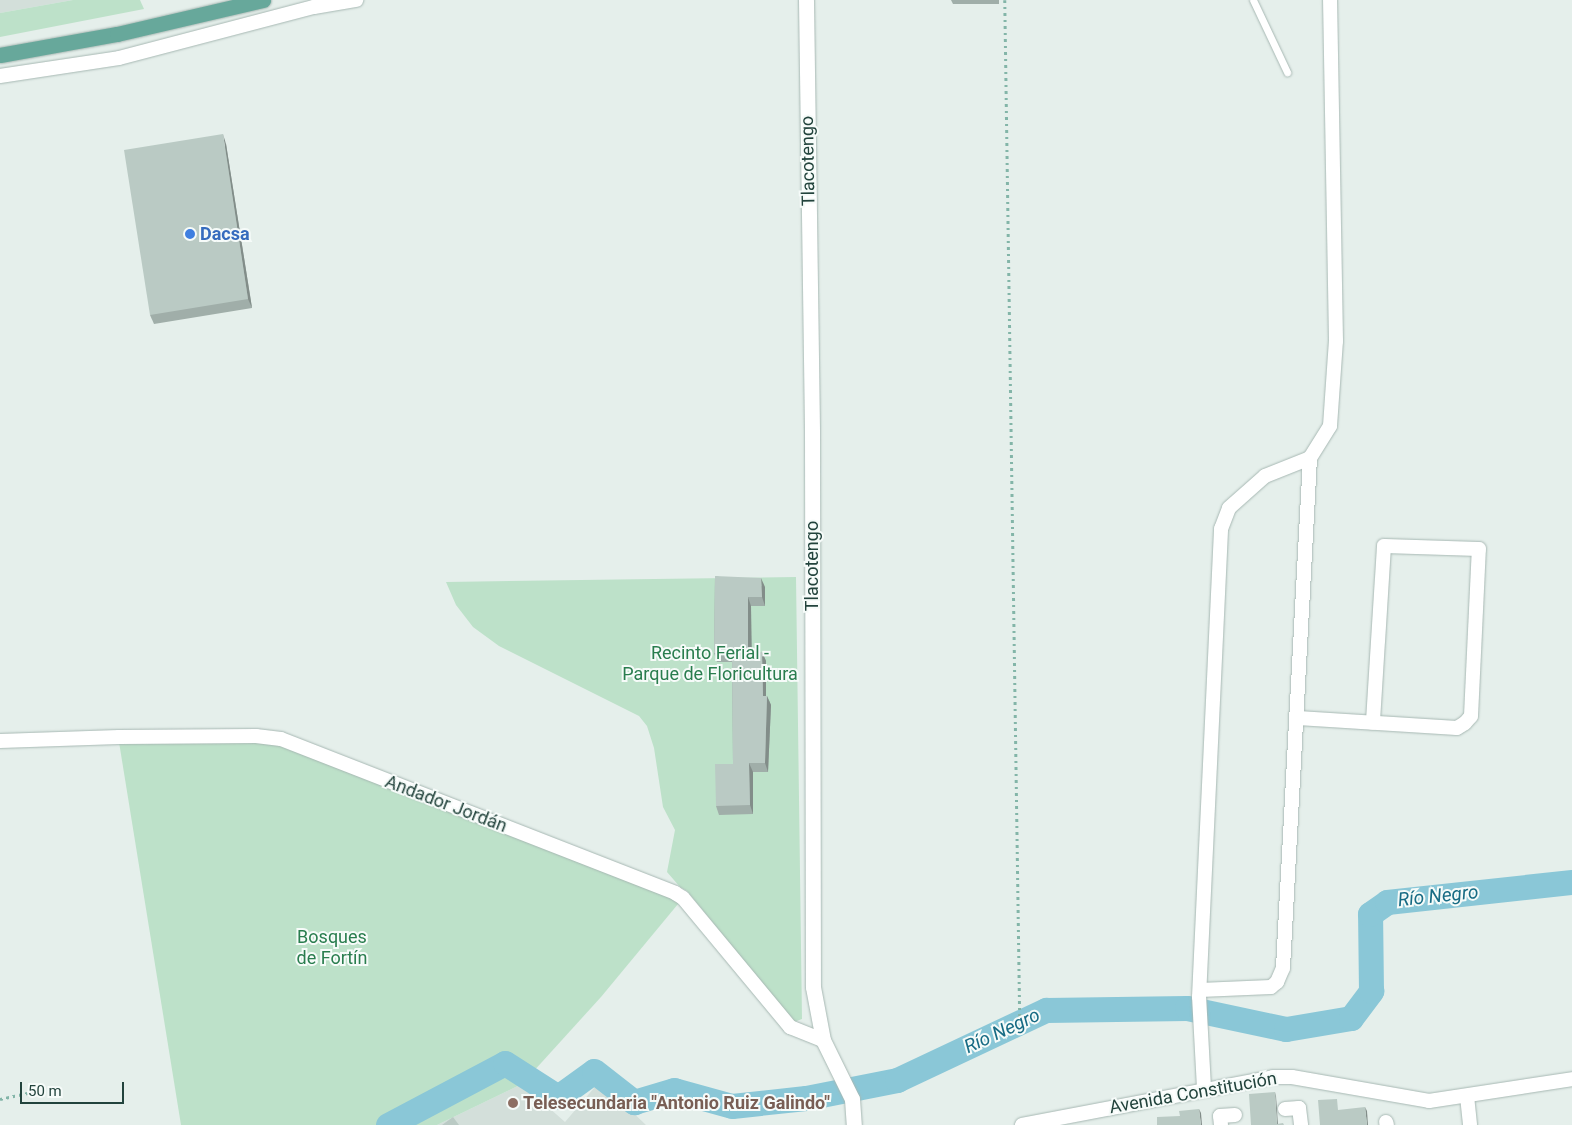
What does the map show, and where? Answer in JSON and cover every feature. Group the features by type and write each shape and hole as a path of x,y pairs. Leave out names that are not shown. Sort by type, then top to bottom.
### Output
{"main road":[{"path":"0,55 117,34 263,0"}],"street":[{"path":"0,76 119,58 314,7 356,0"},
{"name":"Tlacotengo","path":"806,0 812,441 813,987 823,1040 842,1075 852,1099 854,1125"},
{"path":"1200,993 1271,987 1277,982 1283,968 1298,718 1310,458 1330,426 1336,341 1330,0"},
{"path":"1204,1088 1200,1031 1200,993 1222,529 1229,508 1266,476 1310,458"},
{"path":"1298,718 1457,728 1471,716 1479,549 1384,546 1374,722"},
{"name":"Andador Jordán","path":"0,742 119,737 256,736 281,739 675,893 683,898 790,1027 823,1040"},
{"name":"Avenida Constitución","path":"1022,1125 1204,1088 1292,1077 1429,1101 1572,1079"},
{"path":"1467,1096 1470,1125"},
{"path":"1285,1109 1299,1108 1301,1125"},
{"path":"1221,1125 1220,1116 1235,1115"}],"lane":[{"path":"1253,0 1287,72"}],"path":[{"path":"1005,0 1020,1021"},
{"path":"0,1098 41,1090"}],"shaded area":[{"path":"0,0 73,0 0,13"},
{"path":"600,1081 646,1125 437,1125 522,1084 565,1122"}],"green space":[{"path":"73,0 140,0 144,9 0,37 0,13"},
{"name":"Recinto Ferial - Parque de Floricultura","path":"796,577 802,1019 794,1022 687,891 680,887 667,872 675,830 663,807 654,748 647,726 639,716 499,646 473,627 456,605 446,582"},
{"name":"Bosques de Fortín","path":"281,739 683,898 601,997 522,1084 437,1125 181,1125 119,742"}],"building":[{"name":"Dacsa","path":"223,134 248,299 150,315 124,150"},
{"path":"715,576 761,578 762,597 748,597 748,652 762,652 763,696 767,696 765,763 749,763 750,805 716,806 715,764 733,764 732,653 714,653"},
{"path":"1275,1092 1277,1124 1283,1123 1284,1125 1251,1125 1249,1094"},
{"path":"1337,1099 1338,1110 1365,1107 1367,1125 1320,1125 1318,1100"},
{"path":"1199,1109 1201,1125 1157,1125 1157,1117 1180,1116 1179,1111"},
{"path":"453,1117 459,1125 442,1125"}],"waterway":[{"name":"Río Negro","path":"388,1125 505,1063 558,1097 594,1071 634,1102 674,1090 732,1106 806,1098 897,1080 1046,1010 1187,1008 1286,1029 1351,1018 1371,991 1370,914 1387,902 1572,882"}],"place":[{"name":"Dacsa","path":"190,234"},
{"name":"Telesecundaria \"Antonio Ruiz Galindo\"","path":"513,1103"}]}
